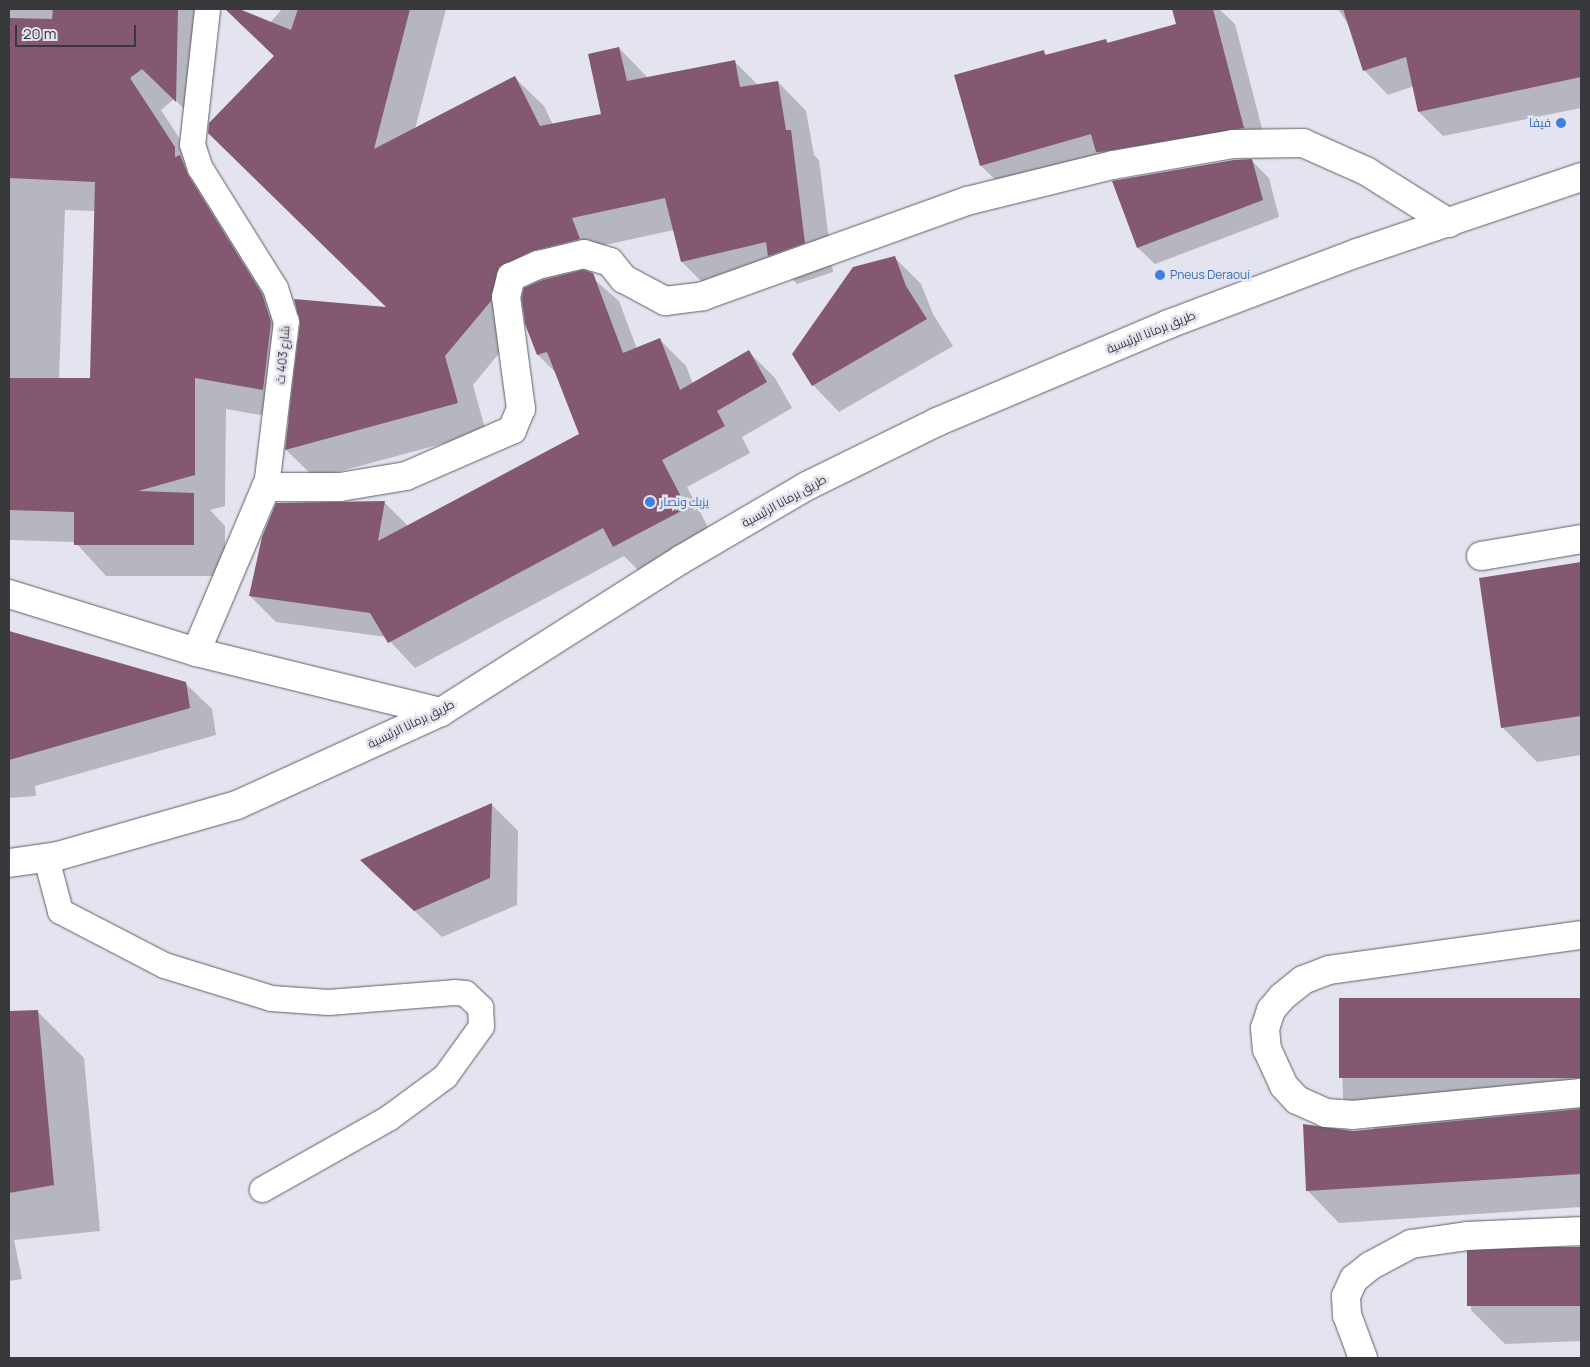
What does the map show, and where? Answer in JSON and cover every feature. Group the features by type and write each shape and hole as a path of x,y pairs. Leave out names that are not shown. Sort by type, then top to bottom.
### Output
{"street":[{"path":"266,487 340,487 406,476 478,447 512,430 521,409 506,297 512,277 538,265 584,254 610,262 624,279 665,301 703,296 967,201 1095,169 1233,144 1303,143 1366,171 1449,223"},
{"name":"طريق برمانا الرئيسية","path":"9,863 46,858 238,805 441,712 682,559 807,486 937,422 1169,324 1357,253 1574,183"},
{"name":"شارع 403 ث","path":"196,652 266,487"},
{"path":"1481,556 1581,539"},
{"path":"9,594 196,652 441,712"},
{"path":"1581,935 1329,970 1303,980 1282,997 1271,1010 1265,1028 1267,1049 1284,1086 1296,1100 1326,1113 1352,1115 1581,1093"},
{"path":"1363,1358 1347,1315 1346,1296 1354,1279 1370,1266 1411,1244 1468,1236 1581,1231"}],"lane":[{"name":"شارع 403 ث","path":"207,9 192,144 200,168 275,288 286,321 266,487"},
{"path":"46,858 60,911 164,965 272,998 328,1002 454,992 466,993 480,1007 481,1026 446,1076 388,1118 262,1189"}],"building":[{"path":"53,9 178,9 176,102 142,69 130,78 175,147 175,157 180,155 188,175 262,294 271,322 263,390 195,378 195,475 138,491 194,493 194,545 74,545 74,512 9,510 9,378 90,378 95,182 9,178 9,18 52,19"},
{"path":"225,9 239,9 291,30 298,9 410,9 374,149 515,76 540,126 601,114 588,54 619,47 627,81 735,60 740,87 778,81 786,130 791,130 805,243 768,256 766,242 681,262 665,198 572,218 580,239 532,251 499,267 491,301 445,356 458,403 285,450 300,323 294,299 386,307 208,133 209,123 274,56"},
{"path":"1172,9 1213,9 1244,128 1100,152 1096,152 1091,134 980,166 954,75 1044,50 1045,55 1106,39 1107,43 1176,24"},
{"path":"1343,9 1581,9 1581,77 1418,112 1406,57 1363,71"},
{"path":"1252,159 1263,200 1137,248 1112,181 1234,160"},
{"path":"895,256 906,286 927,319 812,386 792,354 853,267"},
{"path":"583,270 593,273 623,353 660,338 680,390 749,350 767,382 717,411 725,426 662,460 687,508 613,547 603,528 388,643 370,613 249,596 262,537 276,503 385,501 378,541 579,434 547,352 537,355 525,324 522,298 524,288 543,280"},
{"path":"1581,562 1581,716 1501,728 1479,578"},
{"path":"9,631 186,682 190,708 9,760"},
{"path":"492,803 490,878 414,911 360,860"},
{"path":"1339,998 1581,998 1581,1078 1339,1078"},
{"path":"38,1010 54,1185 9,1193 9,1011"},
{"path":"1581,1109 1581,1174 1306,1191 1303,1124 1353,1131"},
{"path":"1467,1247 1581,1247 1581,1306 1467,1306"}],"place":[{"name":"فيفا","path":"1561,123"},
{"name":"Pneus Deraoui","path":"1160,275"},
{"name":"يزبك ونصار","path":"650,502"}]}
